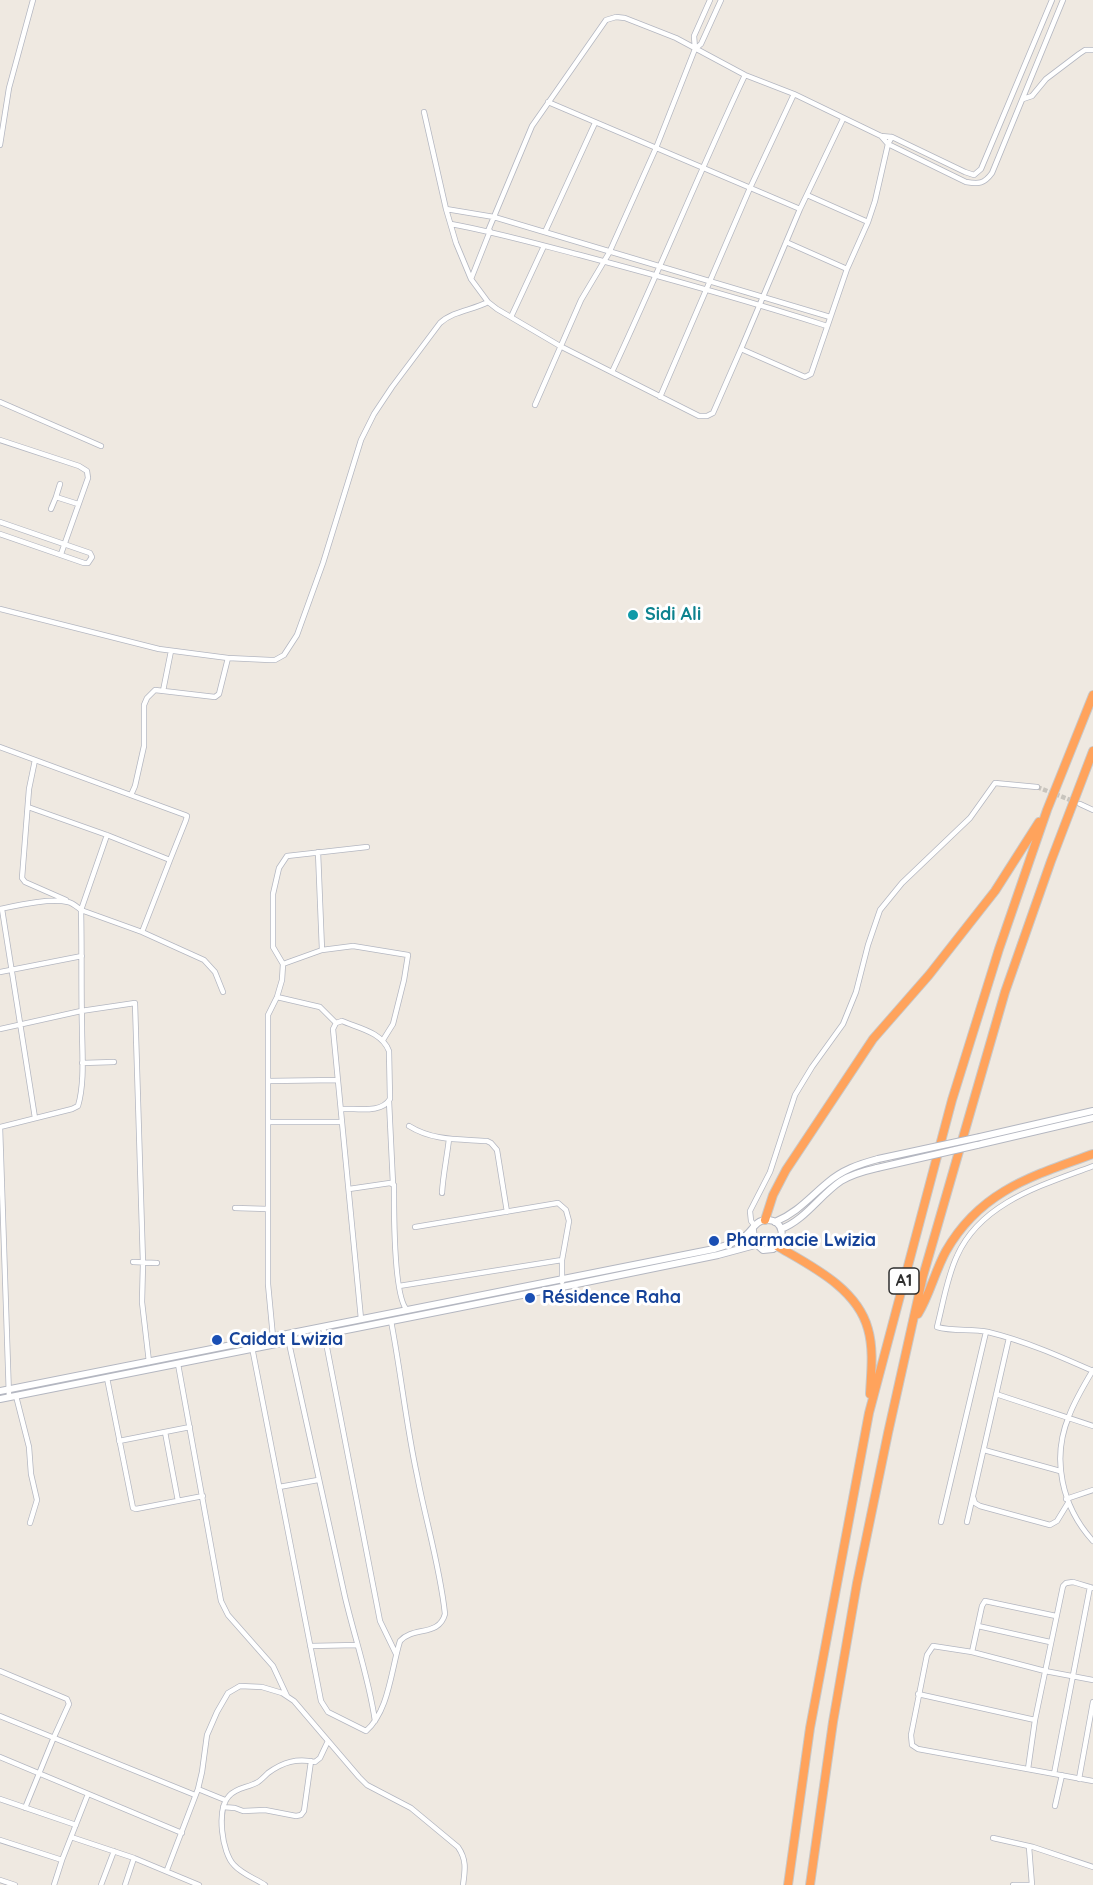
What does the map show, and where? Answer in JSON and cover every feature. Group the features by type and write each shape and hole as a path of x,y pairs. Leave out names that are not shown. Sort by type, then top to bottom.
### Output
{"highway":[{"name":"A1","path":"788,1885 810,1728 869,1413 952,1100 999,949 1047,810 1093,695"},
{"name":"A1","path":"810,1885 833,1722 857,1583 923,1276 1005,992 1093,751"},
{"path":"765,1220 772,1195 786,1170 873,1039 930,975 995,891 1047,810"},
{"path":"914,1323 945,1253 958,1230 973,1214 997,1194 1038,1174 1093,1154"},
{"path":"777,1246 838,1285 861,1313 868,1329 871,1347 869,1413"}],"street":[{"path":"0,145 13,73 33,0"},
{"path":"535,405 581,300 609,253 656,148 695,49 694,36 710,0"},
{"path":"695,49 701,44 721,0"},
{"path":"983,183 978,173 1052,0"},
{"path":"983,183 992,173 1063,0"},
{"path":"471,279 532,126 606,20 616,17 625,18 676,38 746,75 794,94 881,136 892,137 965,172 978,173"},
{"path":"1023,99 1032,96 1046,79 1079,54 1085,50 1093,50"},
{"path":"612,372 746,75"},
{"path":"660,397 750,188 794,94"},
{"path":"548,102 800,209"},
{"path":"424,112 456,243 471,279 488,302 560,346 699,416 713,413 800,209 843,119"},
{"path":"545,232 595,123"},
{"path":"881,136 888,144 966,182 983,183"},
{"path":"741,349 805,377 811,374 847,269 868,222 888,144 892,137"},
{"path":"807,195 868,222"},
{"path":"446,209 494,217 830,317"},
{"path":"451,224 489,231 604,261 827,326"},
{"path":"786,242 847,269"},
{"path":"511,317 544,246"},
{"path":"0,609 110,638 171,651 228,658 274,660 284,655 297,635 323,563 361,440 374,414 440,323 453,315 472,310 488,302"},
{"path":"0,402 101,446"},
{"path":"0,440 84,468 87,471 88,478 61,554"},
{"path":"51,509 60,484"},
{"path":"56,496 78,504"},
{"path":"0,522 90,553 92,557 88,563 84,563 0,534"},
{"path":"163,691 171,651"},
{"path":"131,795 144,746 144,705 147,698 156,690 215,697 219,694 228,658"},
{"path":"0,747 187,816 142,932"},
{"path":"35,760 29,789 22,878 25,882 81,910 142,932 204,960 215,972 223,992"},
{"path":"776,1222 781,1229 781,1241 777,1246 768,1250 755,1245 752,1238 754,1228 750,1211 770,1172 795,1095 846,1017 856,992 871,934 880,910 902,883 970,818 995,783 1037,786"},
{"path":"1080,804 1093,810"},
{"path":"28,807 170,860"},
{"path":"9,1397 3,1301 0,1127 72,1110 78,1106 82,1063 81,910 107,835"},
{"path":"273,1337 268,1284 268,1015 282,981 283,964 273,947 273,894 279,868 286,856 367,847"},
{"path":"318,852 322,950"},
{"path":"35,1118 1,909 48,902 69,902"},
{"path":"283,964 322,950 353,946 408,955 393,1024 383,1040"},
{"path":"0,972 82,956"},
{"path":"277,997 320,1007 336,1023"},
{"path":"0,1029 81,1011 135,1003 143,1263 142,1302 149,1362"},
{"path":"361,1319 333,1029 336,1023 342,1021 377,1036 383,1040 388,1050 399,1286 402,1302 410,1318"},
{"path":"82,1063 114,1062"},
{"path":"268,1081 338,1080"},
{"path":"341,1108 380,1108 389,1101"},
{"path":"0,1399 178,1364 287,1334 721,1247 738,1240 765,1220 776,1222 797,1211 841,1173 878,1159 1093,1111"},
{"path":"781,1229 802,1216 842,1180 854,1174 1093,1118"},
{"path":"268,1122 342,1122"},
{"path":"409,1126 426,1135 449,1139 487,1140 493,1145 497,1150 507,1212"},
{"path":"442,1193 443,1170 449,1139"},
{"path":"1093,1166 1021,1195 999,1207 980,1223 958,1252 938,1327 986,1332 1009,1338 1043,1349 1093,1370 1068,1418 1063,1439 1060,1471 1067,1501 1083,1529 1093,1541"},
{"path":"349,1189 393,1184"},
{"path":"415,1227 558,1203 564,1207 569,1221 562,1260 562,1287"},
{"path":"235,1208 268,1209"},
{"path":"0,1391 149,1362 251,1345 289,1342 718,1255 755,1245"},
{"path":"399,1286 562,1260"},
{"path":"133,1262 157,1263"},
{"path":"251,1345 321,1701 328,1712 366,1731 375,1721 385,1703 400,1641 406,1635 434,1629 441,1624 445,1614 433,1545 415,1467 403,1382 391,1321"},
{"path":"323,1327 380,1621 396,1654"},
{"path":"941,1522 986,1332"},
{"path":"287,1334 318,1480 357,1645 372,1696 375,1721"},
{"path":"967,1522 1009,1338"},
{"path":"178,1364 221,1601 228,1615 273,1666 287,1696 351,1770 368,1785 411,1808 458,1847 464,1854 465,1861 463,1885"},
{"path":"106,1378 133,1508 203,1496"},
{"path":"996,1394 1093,1426"},
{"path":"16,1396 29,1447 31,1474 37,1500 30,1523"},
{"path":"119,1441 190,1427"},
{"path":"165,1432 178,1501"},
{"path":"984,1450 1060,1471"},
{"path":"279,1487 318,1480"},
{"path":"973,1497 975,1503 980,1506 1050,1525 1057,1521 1067,1501 1093,1490"},
{"path":"1028,1769 1035,1720 1056,1616 1064,1584 1073,1582 1092,1587 1072,1676 1054,1774"},
{"path":"972,1652 984,1601 1056,1616"},
{"path":"978,1626 1050,1642"},
{"path":"310,1646 357,1645"},
{"path":"1093,1680 1045,1671 972,1652 933,1646 928,1650 910,1735 914,1747 922,1750 1093,1781"},
{"path":"0,1671 67,1699 69,1704 25,1808"},
{"path":"167,1870 198,1789 207,1736 228,1693 240,1686 249,1686 271,1688 287,1696"},
{"path":"918,1694 1035,1720"},
{"path":"1079,1779 1093,1702"},
{"path":"0,1716 195,1795"},
{"path":"266,1885 235,1866 228,1856 223,1841 225,1800 237,1790 257,1782 281,1764 291,1761 315,1762 320,1758 328,1742"},
{"path":"0,1756 182,1833"},
{"path":"223,1807 243,1811 266,1810 301,1815 304,1811 311,1761"},
{"path":"1055,1806 1062,1775"},
{"path":"198,1789 225,1800"},
{"path":"54,1885 88,1794"},
{"path":"0,1799 76,1825"},
{"path":"71,1837 167,1870 199,1885"},
{"path":"993,1838 1093,1867"},
{"path":"0,1840 62,1860"},
{"path":"1013,1885 1032,1885 1029,1847"},
{"path":"101,1885 114,1851"},
{"path":"125,1885 134,1858"},
{"path":"1,1882 15,1885"}],"tunnel":[{"path":"1037,787 1073,801"}],"place":[{"name":"Sidi Ali","path":"633,615"},
{"name":"Pharmacie Lwizia","path":"714,1241"},
{"name":"Résidence Raha","path":"530,1298"},
{"name":"Caidat Lwizia","path":"217,1340"}]}
